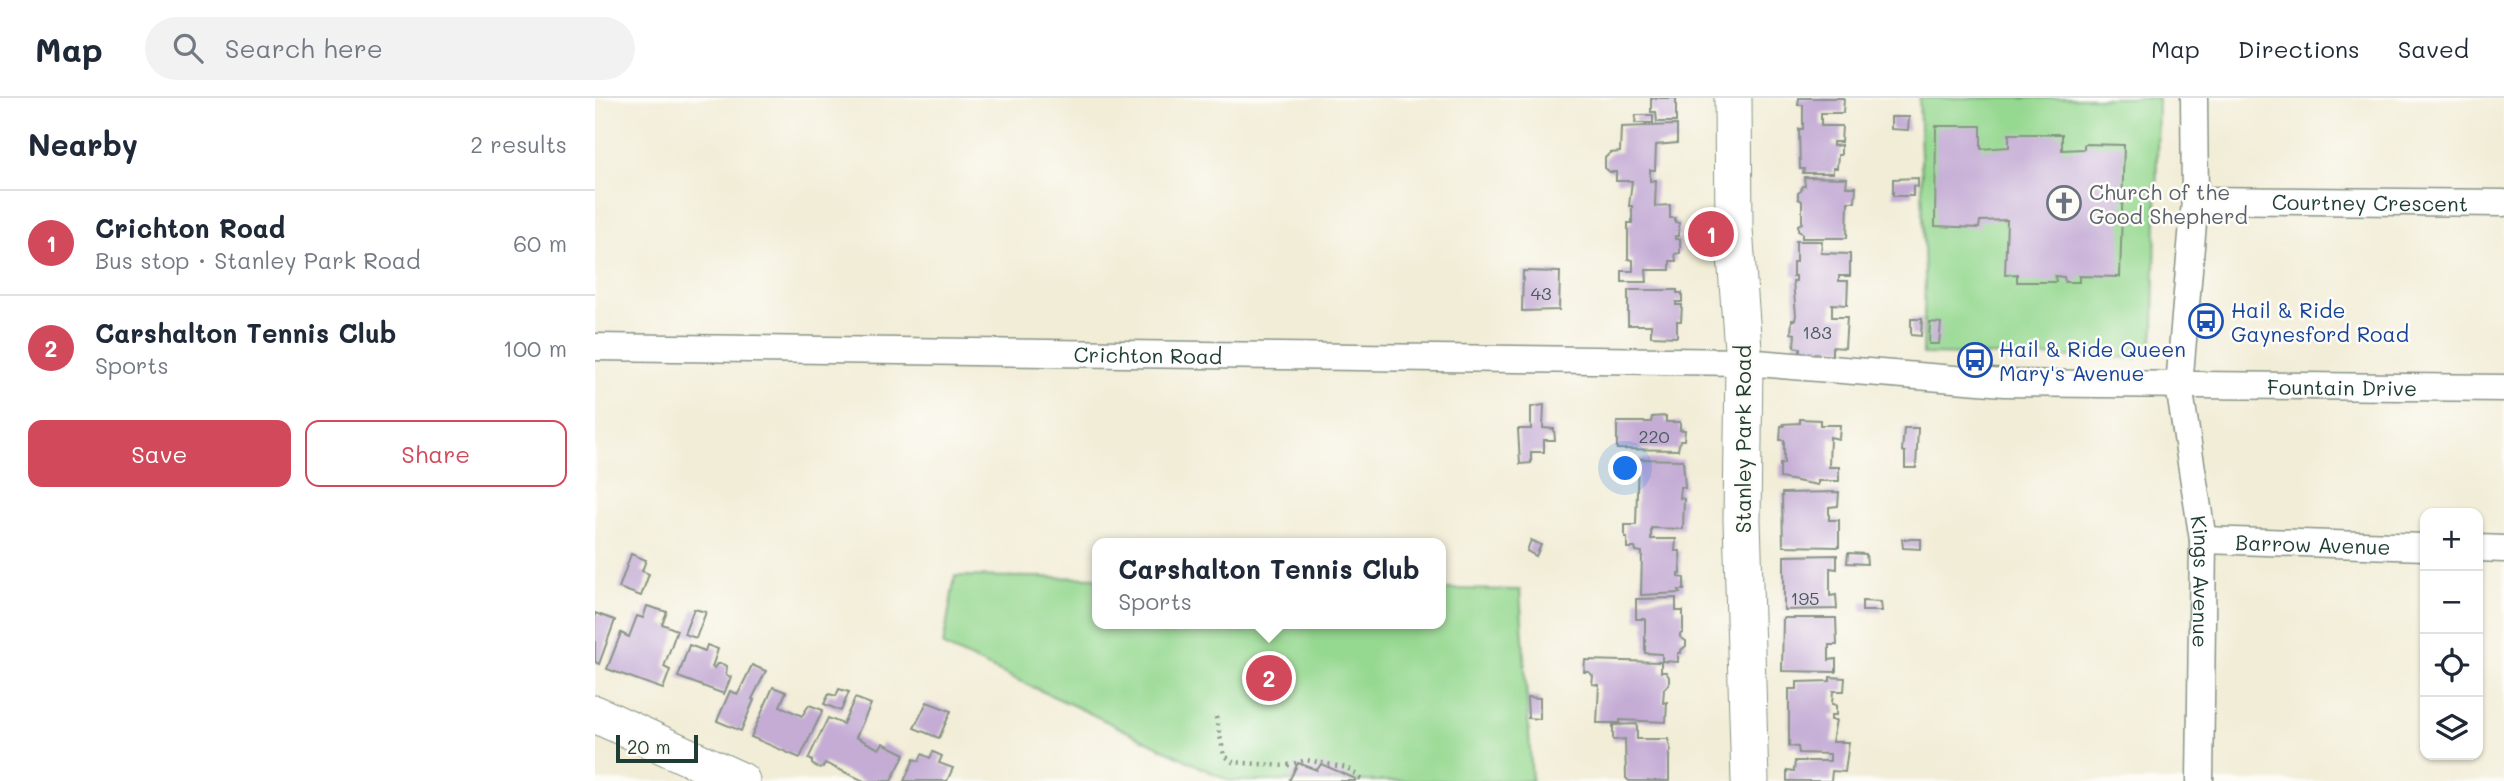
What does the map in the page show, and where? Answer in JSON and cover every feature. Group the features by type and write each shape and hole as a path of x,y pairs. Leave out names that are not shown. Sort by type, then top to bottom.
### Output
{"street":[{"name":"Stanley Park Road","path":"1733,98 1734,229 1744,362 1742,520 1750,781"},
{"name":"Kings Avenue","path":"2194,98 2195,200 2179,386 2203,540 2200,781"},
{"name":"Courtney Crescent","path":"2195,200 2504,203"},
{"name":"Crichton Road","path":"595,346 1744,362 2004,383 2179,386"},
{"name":"Fountain Drive","path":"2179,386 2504,388"},
{"name":"Barrow Avenue","path":"2203,540 2420,547"},
{"path":"2483,548 2504,549"},
{"path":"595,714 741,781"}],"path":[{"path":"1216,717 1224,755 1233,762 1285,766 1306,760 1348,768 1363,781"}],"green space":[{"path":"1919,98 2158,98 2154,330 2151,344 2144,354 2135,358 1923,354 1925,278"},
{"path":"955,576 1092,578 1092,629 1446,629 1446,589 1520,590 1532,781 1229,781 943,646"}],"building":[{"path":"1651,98 1676,98 1676,122 1657,122 1656,112 1651,112"},
{"path":"1799,98 1844,98 1843,113 1821,113 1821,126 1842,126 1841,142 1833,142 1833,146 1841,145 1841,155 1838,155 1837,168 1833,168 1833,173 1803,173 1804,169 1800,169 1799,129 1803,129 1803,105 1798,105"},
{"path":"1636,115 1653,115 1653,123 1635,123"},
{"path":"1891,117 1909,117 1908,130 1891,129"},
{"path":"1677,125 1677,143 1656,145 1655,170 1650,170 1650,181 1656,180 1655,206 1670,205 1670,218 1675,218 1675,222 1679,223 1679,236 1675,236 1675,239 1680,239 1680,253 1675,254 1676,261 1670,261 1670,270 1646,270 1647,282 1622,282 1622,271 1633,271 1633,260 1628,259 1628,223 1632,223 1632,206 1629,206 1632,181 1616,181 1616,172 1605,168 1605,158 1610,153 1620,152 1621,127"},
{"name":"Church of the Good Shepherd","path":"1936,126 1981,126 1981,149 2009,147 2009,134 2062,134 2062,150 2084,149 2084,144 2124,145 2120,277 2079,276 2079,282 2065,282 2064,277 2055,276 2056,282 2017,282 2017,274 2005,275 2007,220 1980,221 1979,228 1935,226"},
{"path":"1804,177 1847,178 1846,187 1856,187 1855,202 1848,202 1847,238 1802,238 1802,233 1798,231 1798,225 1802,223 1802,201 1798,199 1798,193 1802,186 1805,186"},
{"path":"1918,178 1918,187 1913,186 1913,196 1893,196 1893,179"},
{"path":"1796,241 1822,241 1821,253 1850,254 1850,276 1839,276 1839,281 1848,281 1847,305 1832,304 1832,317 1847,317 1845,348 1832,347 1832,356 1800,355 1800,348 1794,347 1795,334 1791,333 1792,320 1795,320 1796,315 1793,281 1796,281 1796,276 1793,276 1793,262 1796,262"},
{"path":"1523,271 1560,272 1559,310 1522,311"},
{"path":"1628,290 1677,290 1677,293 1682,293 1682,302 1676,302 1676,305 1682,305 1681,321 1677,321 1677,337 1651,336 1651,325 1628,325"},
{"path":"1911,319 1922,319 1921,336 1911,335"},
{"path":"1930,322 1941,323 1939,344 1929,344"},
{"path":"1544,405 1543,428 1554,429 1555,440 1544,440 1544,452 1531,452 1531,463 1520,464 1518,429 1531,429 1531,407"},
{"path":"1666,416 1666,422 1680,422 1680,430 1685,430 1684,440 1680,440 1678,450 1617,449 1617,422 1651,422 1652,417"},
{"path":"1800,419 1820,420 1820,425 1840,425 1839,439 1830,437 1829,467 1839,467 1839,481 1818,481 1818,485 1780,478 1780,464 1784,464 1781,426 1800,423"},
{"path":"1904,428 1918,428 1916,468 1905,468 1905,452 1902,451"},
{"path":"1638,459 1683,460 1685,488 1681,487 1680,498 1684,499 1683,529 1651,528 1651,539 1676,539 1675,551 1680,551 1679,577 1684,578 1684,590 1679,590 1680,593 1641,595 1642,552 1627,548 1625,538 1625,525 1636,525"},
{"path":"1839,492 1838,506 1829,507 1829,520 1839,520 1839,547 1783,546 1782,493"},
{"path":"1902,539 1921,539 1921,549 1903,548"},
{"path":"1531,540 1541,545 1536,556 1527,551"},
{"path":"1848,553 1866,554 1867,564 1847,563"},
{"path":"631,554 646,560 642,571 649,574 641,596 619,588"},
{"path":"1837,555 1837,569 1830,568 1830,596 1836,595 1837,609 1784,610 1784,556"},
{"path":"1676,598 1676,611 1683,611 1683,633 1680,637 1686,641 1686,646 1678,653 1678,662 1662,661 1662,654 1645,653 1645,619 1636,619 1636,599"},
{"path":"1862,601 1881,602 1882,611 1862,611"},
{"path":"647,606 667,612 662,624 677,630 664,667 670,670 663,689 607,669 621,633 629,637 637,616 643,618"},
{"path":"694,609 706,612 696,638 684,634"},
{"path":"595,613 615,620 599,664 595,662"},
{"path":"1783,618 1836,618 1837,645 1829,645 1829,660 1836,659 1836,672 1782,671"},
{"path":"689,645 705,651 707,645 718,649 712,667 717,664 727,666 726,675 731,677 724,694 678,677"},
{"path":"1585,660 1661,662 1661,672 1666,672 1669,677 1669,684 1664,689 1663,703 1667,702 1666,722 1620,720 1620,723 1597,723 1599,685 1592,684 1593,676 1584,672"},
{"path":"752,665 766,671 752,699 754,700 741,731 717,721 730,691 738,694"},
{"path":"1830,677 1845,678 1844,691 1833,691 1832,704 1836,705 1836,715 1831,715 1831,720 1836,720 1832,742 1849,742 1845,772 1832,771 1831,781 1787,781 1787,770 1794,771 1795,761 1830,761 1830,754 1799,753 1798,747 1789,746 1789,689 1797,689 1797,682 1830,681"},
{"path":"773,687 786,692 780,706 802,716 809,705 823,710 800,758 751,737"},
{"path":"839,689 849,692 841,711 824,704 829,694 836,696"},
{"path":"1527,697 1540,698 1540,719 1528,718"},
{"path":"855,698 871,704 856,737 879,749 883,743 905,754 891,781 864,781 825,763 819,768 808,759 828,718 843,724"},
{"path":"927,702 951,711 939,738 914,728"},
{"path":"1637,724 1637,739 1668,739 1671,751 1669,781 1629,781 1626,778 1625,739 1613,740 1613,725"},
{"path":"933,752 942,756 939,763 953,768 947,781 904,781 914,759 919,761 922,754 930,758"},
{"path":"1298,763 1317,770 1321,764 1356,779 1289,781"}],"place":[{"name":"Church of the Good Shepherd","path":"2064,203"},
{"name":"Crichton Road","path":"1711,234"},
{"name":"Hail & Ride Gaynesford Road","path":"2206,321"},
{"name":"Hail & Ride Queen Mary's Avenue","path":"1975,360"},
{"name":"Carshalton Tennis Club","path":"1269,678"}]}
